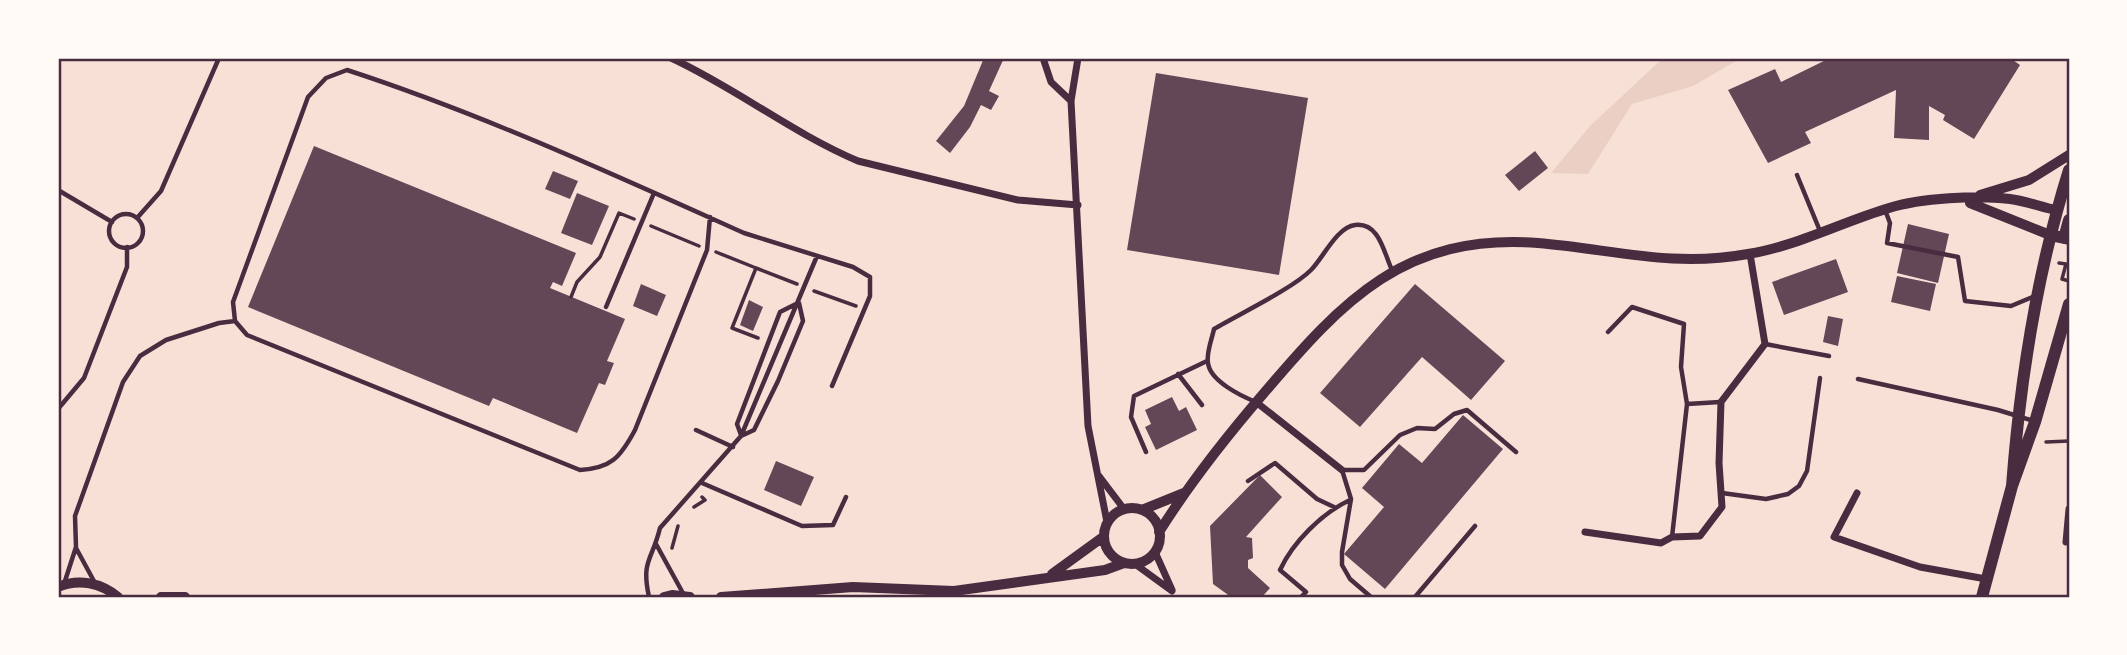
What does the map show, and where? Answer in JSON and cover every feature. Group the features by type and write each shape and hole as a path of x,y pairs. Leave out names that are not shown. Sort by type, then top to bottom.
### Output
{"main road":[{"path":"2012,486 2017,416 2039,294 2050,235 2063,212 2069,170"},
{"path":"2050,235 2067,239 2069,220"},
{"path":"1982,597 2012,486 2035,422 2069,304"}],"street":[{"path":"671,58 724,84 835,151 858,161 1018,200 1078,205"},
{"path":"1043,58 1051,82 1071,101"},
{"path":"1049,576 1084,554 1103,537 1107,522 1088,426 1071,101 1078,58"},
{"path":"1961,200 2015,187 2069,155"},
{"path":"1103,537 1109,554 1172,591 1155,552 1159,533 1184,494 1256,402 1335,313 1392,271 1419,258 1493,243 1539,243 1652,259 1750,254 1885,209 1931,201 2010,199 2063,212"},
{"path":"1961,200 2050,235"},
{"path":"1585,532 1661,543 1672,537 1699,536 1722,508 1721,402 1765,344 1750,254"},
{"path":"1256,402 1342,470"},
{"path":"1098,475 1124,509"},
{"path":"1857,493 1834,537 1920,567 1986,579"},
{"path":"1107,522 1124,509 1142,510 1184,494"},
{"path":"2066,542 2069,509"},
{"path":"1142,510 1154,519 1159,533"},
{"path":"720,597 853,587 954,592 1049,576 1105,570 1130,564 1155,552"},
{"path":"61,586 96,585 118,597"},
{"path":"783,597 794,593"},
{"path":"664,597 687,596"},
{"path":"161,597 185,597"}],"lane":[{"path":"137,218 160,191 219,58"},
{"path":"710,217 707,250 635,430 623,452 601,468 580,470 247,335 235,321 233,302 308,97 326,78 347,71 527,137 654,192 710,217 744,233 853,267 870,277 870,296 832,386"},
{"path":"1797,175 1821,232"},
{"path":"58,190 112,222"},
{"path":"606,307 654,192"},
{"path":"1885,209 1890,223 1887,243 1958,257 1965,301 2011,306 2039,294"},
{"path":"121,215 137,218 142,234 136,244 120,246 111,239 112,222 121,215"},
{"path":"1256,402 1242,396 1218,378 1207,361 1214,329 1309,272 1344,229 1354,224 1378,234 1392,271"},
{"path":"58,409 84,378 127,267 127,247"},
{"path":"649,597 645,564 656,544 660,528 741,436 817,256"},
{"path":"741,436 754,429 778,381 803,321 799,302"},
{"path":"741,436 737,424 780,312 799,302"},
{"path":"1608,332 1632,307 1684,324 1681,367 1687,404 1672,537"},
{"path":"61,586 76,547 75,516 124,382 140,356 166,340 219,323 235,321"},
{"path":"1765,344 1829,356"},
{"path":"1146,452 1131,417 1134,396 1207,361"},
{"path":"1178,373 1202,405"},
{"path":"1721,493 1766,499 1787,494 1799,486 1807,471 1819,378"},
{"path":"1858,379 2035,422"},
{"path":"1687,404 1721,402"},
{"path":"1371,597 1350,579 1342,565 1351,499 1342,470 1364,470 1400,435 1416,428 1435,429 1460,411 1468,410 1516,453"},
{"path":"696,430 733,447"},
{"path":"1248,481 1275,463 1317,499 1334,507"},
{"path":"702,483 802,526 833,525 846,497"},
{"path":"1301,597 1306,592 1280,570 1288,553 1334,507 1351,499"},
{"path":"1415,597 1475,526"},
{"path":"656,544 687,596"},
{"path":"76,547 96,585"}],"path":[{"path":"724,254 757,268 732,328 759,338 754,348"},
{"path":"2060,263 2066,264 2062,279 2069,281"},
{"path":"2046,442 2069,441"},
{"path":"689,510 705,500 697,489"},
{"path":"676,556 671,546 682,519"}],"shaded area":[{"path":"1663,58 1741,58 1693,86 1632,104 1588,174 1551,173 1590,126"}],"building":[{"path":"984,58 1004,58 989,91 999,96 991,110 981,105 970,127 950,153 936,141 964,106"},
{"path":"1830,58 2010,58 2020,65 1974,139 1943,120 1945,115 1929,106 1929,140 1894,138 1896,90 1805,132 1811,143 1768,163 1728,90 1775,69 1781,82"},
{"path":"1156,73 1308,98 1279,275 1127,250"},
{"path":"314,146 576,253 562,286 553,282 550,288 625,319 607,361 614,363 605,385 599,383 577,433 493,398 489,406 248,307"},
{"path":"1535,151 1548,168 1519,191 1505,175"},
{"path":"553,171 578,181 570,199 545,189"},
{"path":"577,193 609,206 592,245 561,233"},
{"path":"1908,224 1949,234 1938,283 1897,273"},
{"path":"1836,259 1848,292 1784,315 1772,282"},
{"path":"1897,276 1936,284 1930,311 1891,302"},
{"path":"641,284 666,295 657,316 633,306"},
{"path":"1415,284 1505,361 1471,400 1422,357 1360,427 1320,393"},
{"path":"749,300 763,307 753,331 740,325"},
{"path":"1828,316 1843,319 1838,346 1823,342"},
{"path":"1172,397 1179,411 1186,407 1197,430 1156,450 1145,427 1151,424 1145,410"},
{"path":"1463,415 1503,449 1385,589 1344,554 1384,507 1362,488 1399,444 1422,463"},
{"path":"776,461 814,477 801,506 764,490"},
{"path":"1260,475 1282,497 1246,537 1252,538 1253,558 1248,560 1248,568 1270,588 1262,597 1231,597 1213,584 1210,526"}]}
